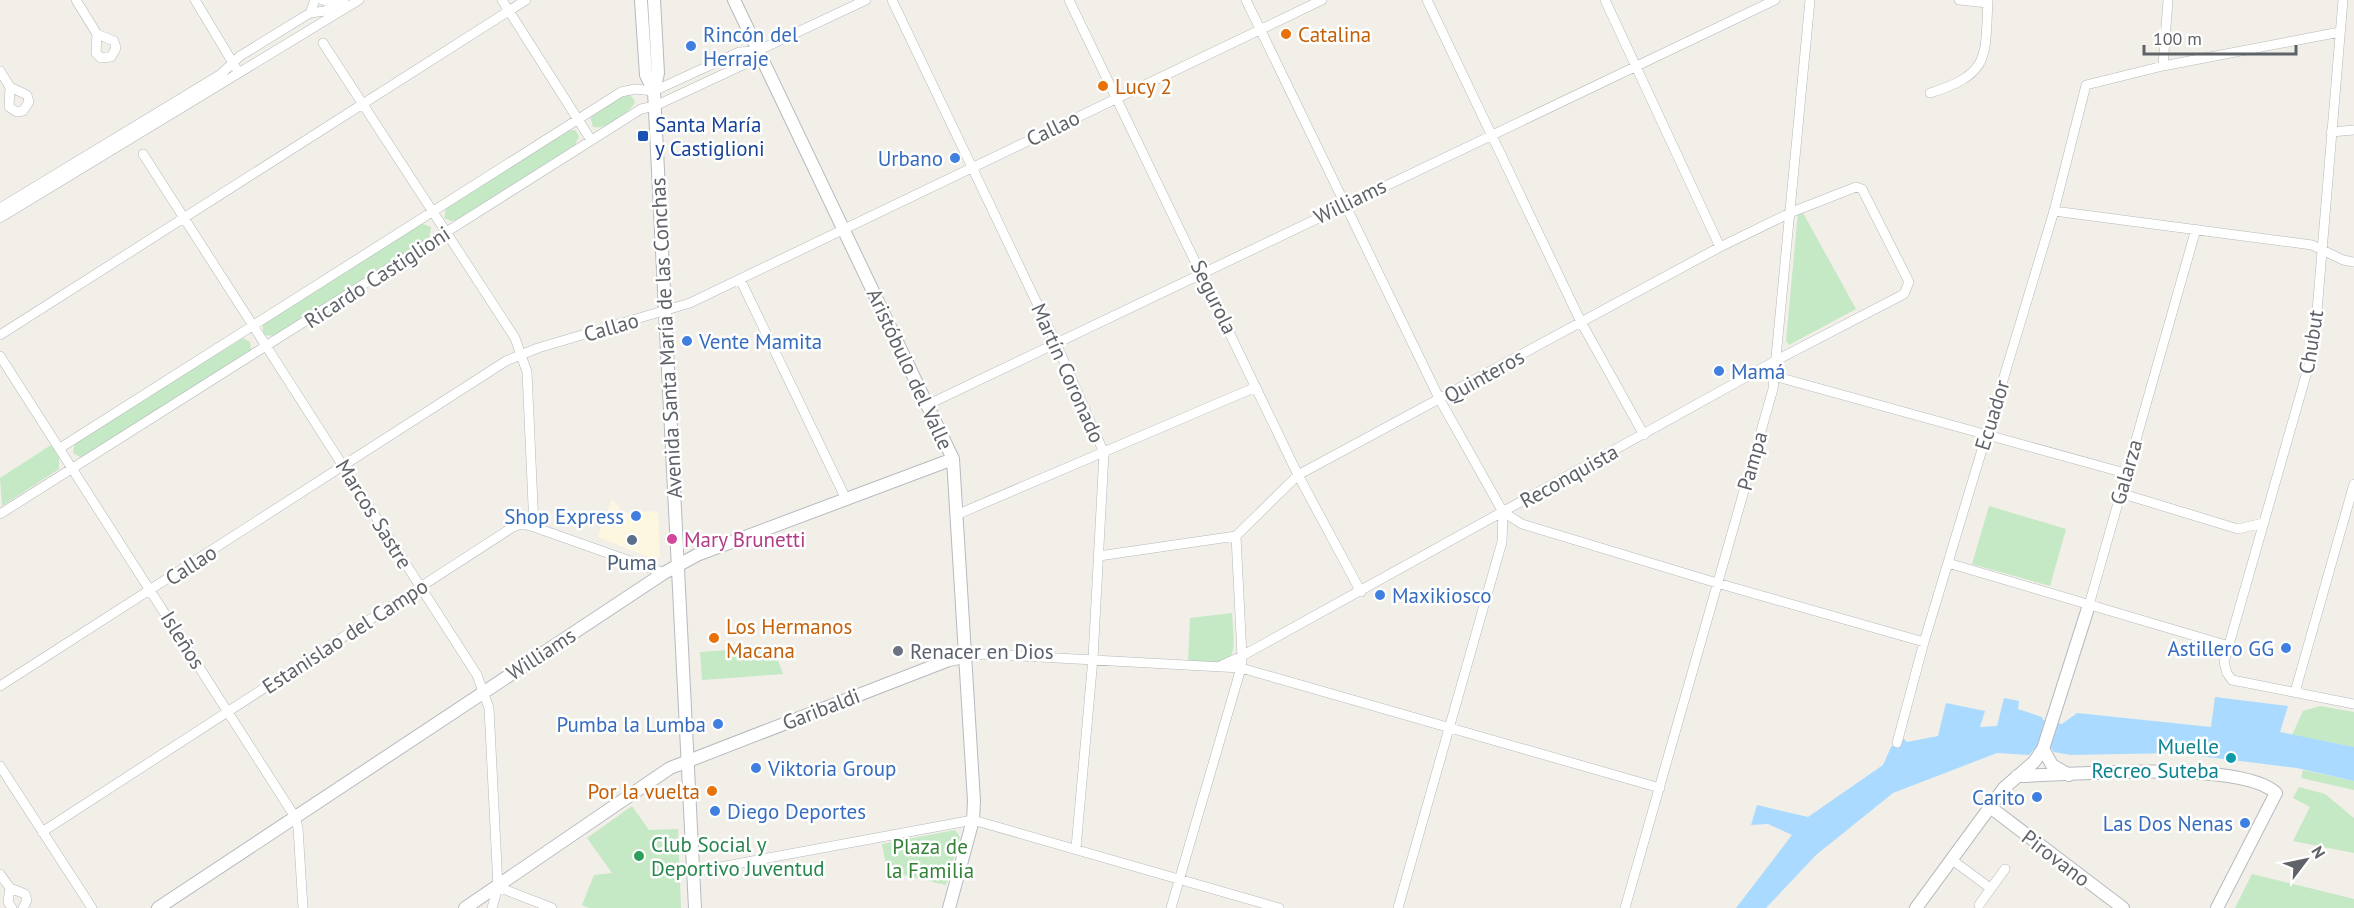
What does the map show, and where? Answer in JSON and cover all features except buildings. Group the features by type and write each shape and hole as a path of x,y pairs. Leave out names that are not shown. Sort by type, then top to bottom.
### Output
{"street":[{"path":"76,0 97,34"},
{"path":"195,0 239,73"},
{"path":"0,208 221,74 232,63 310,13 315,0"},
{"path":"322,0 341,2"},
{"path":"0,218 239,73 327,15 359,0"},
{"path":"502,0 591,140"},
{"path":"0,335 526,0"},
{"name":"Avenida Santa María de las Conchas","path":"641,0 646,75 654,91"},
{"name":"Avenida Santa María de las Conchas","path":"654,0 658,73 654,91 695,908"},
{"name":"Aristóbulo del Valle","path":"734,0 953,459 973,820 949,908"},
{"name":"Ricardo Castiglioni","path":"0,514 641,109 655,106 745,64 758,51 866,0"},
{"name":"Martín Coronado","path":"892,0 1056,343 1104,453 1093,658 1076,848"},
{"name":"Segurola","path":"1069,0 1115,98 1203,272 1298,475 1361,592"},
{"path":"1246,0 1440,400 1503,512 1522,524 1717,584 1924,642"},
{"name":"Callao","path":"0,686 506,362 538,348 690,303 1322,0"},
{"path":"1427,0 1581,322 1644,435"},
{"path":"1605,0 1720,247"},
{"name":"Williams","path":"927,405 1345,203 1774,0"},
{"name":"Pampa","path":"1625,908 1773,389 1792,212 1810,0"},
{"path":"1930,93 1958,85 1980,63 1986,47 1988,1 1959,0"},
{"path":"2168,0 2163,66 2340,32"},
{"name":"Chubut","path":"2295,692 2232,680 2224,662 2309,370 2323,250 2343,0"},
{"path":"310,13 327,15 341,2"},
{"path":"323,43 515,338 526,372 534,527"},
{"name":"Ricardo Castiglioni","path":"60,448 621,92 635,89 654,91 739,52 758,51"},
{"name":"Ecuador","path":"1897,743 1924,642 2054,212 2086,86 2163,66"},
{"path":"0,71 10,87"},
{"path":"2331,132 2354,130"},
{"name":"Marcos Sastre","path":"143,154 477,675 489,708 498,887 492,908"},
{"name":"Quinteros","path":"1236,536 1298,475 1720,247 1792,212 1856,187 1862,189 1909,282"},
{"path":"2054,212 2312,245 2343,260 2354,262"},
{"name":"Galarza","path":"2043,749 2056,715 2089,605 2196,230"},
{"path":"740,279 846,499"},
{"name":"Reconquista","path":"1222,665 1361,592 1776,361 1904,294 1909,282"},
{"name":"Isleños","path":"0,356 74,468 295,817 298,828 303,908"},
{"path":"1774,376 2125,473"},
{"path":"956,515 1257,387"},
{"name":"Williams","path":"158,908 664,573 697,555 953,459"},
{"path":"2354,484 2295,692 2354,704"},
{"path":"2120,494 2238,529 2264,524"},
{"path":"1398,908 1502,542 1503,512"},
{"name":"Estanislao del Campo","path":"42,832 513,527 522,524 534,527 664,573"},
{"path":"1099,556 1236,536 1242,656 1240,668 1171,908"},
{"path":"1948,563 2229,646"},
{"name":"Garibaldi","path":"465,908 670,768 949,660 984,654 1222,665 1240,668 1660,788"},
{"path":"1916,908 1990,807 2017,776 2034,762 2043,749 2052,765 2068,775"},
{"path":"0,766 92,908"},
{"path":"2017,776 2189,773 2257,781 2276,793 2217,908"},
{"name":"Pirovano","path":"1990,807 2123,908"},
{"path":"693,872 973,820 1279,908"},
{"path":"1951,859 1990,888"},
{"path":"1979,905 2005,869"},
{"path":"0,874 10,888 25,894 27,900 23,908"},
{"path":"498,887 552,908"},
{"path":"10,888 8,902 12,908"}],"shaded area":[{"path":"612,499 623,513 658,511 660,557 656,560 598,537"}],"green space":[{"path":"622,94 630,94 635,102 632,106 623,116 610,123 593,127 590,116"},
{"path":"575,130 579,136 575,145 456,220 451,221 444,218 446,208 566,131"},
{"path":"1802,211 1856,309 1789,345 1786,341 1798,212"},
{"path":"420,223 431,227 429,238 274,336 263,335 263,324"},
{"path":"243,338 250,342 251,350 84,456 80,457 73,453 75,442"},
{"path":"51,445 59,458 59,469 2,506 0,478"},
{"path":"1989,506 2066,529 2050,586 1972,564"},
{"path":"1232,613 1234,641 1230,656 1217,662 1188,662 1190,618"},
{"path":"773,647 783,674 702,680 700,652"},
{"path":"2320,706 2354,712 2354,747 2292,735 2303,711"},
{"path":"2303,770 2354,781 2354,790 2301,778"},
{"path":"2299,787 2325,794 2354,818 2354,853 2293,841 2310,807 2293,798"},
{"name":"Club Social y Deportivo Juventud","path":"632,806 649,830 678,829 681,908 589,908 582,905 594,875 612,873 587,838"},
{"name":"Plaza de la Familia","path":"955,830 960,837 946,885 887,871 882,844"},
{"path":"2252,874 2354,899 2354,908 2235,908"}],"water":[{"path":"2215,697 2288,706 2280,732 2354,747 2354,781 2297,768 2175,753 2071,755 2054,752 2051,748 2036,747 2029,755 1997,753 1893,793 1816,855 1766,908 1736,908 1792,835 1768,824 1751,825 1757,805 1808,817 1883,765 1891,747 1904,739 1907,742 1938,736 1946,703 1985,711 1980,727 1997,726 2004,698 2019,701 2018,709 2042,717 2043,720 2062,724 2077,713 2211,727"}],"place":[{"name":"Catalina","path":"1286,34"},
{"name":"Rincón del Herraje","path":"691,46"},
{"name":"Lucy 2","path":"1103,86"},
{"name":"Santa María y Castiglioni","path":"643,136"},
{"name":"Urbano","path":"955,158"},
{"name":"Vente Mamita","path":"687,341"},
{"name":"Mamá","path":"1719,371"},
{"name":"Shop Express","path":"636,516"},
{"name":"Mary Brunetti","path":"672,539"},
{"name":"Puma","path":"632,540"},
{"name":"Maxikiosco","path":"1380,595"},
{"name":"Los Hermanos Macana","path":"714,638"},
{"name":"Astillero GG","path":"2286,648"},
{"name":"Renacer en Dios","path":"898,651"},
{"name":"Pumba la Lumba","path":"718,724"},
{"name":"Muelle Recreo Suteba","path":"2231,758"},
{"name":"Viktoria Group","path":"756,768"},
{"name":"Por la vuelta","path":"712,791"},
{"name":"Carito","path":"2037,797"},
{"name":"Diego Deportes","path":"715,811"},
{"name":"Las Dos Nenas","path":"2245,823"},
{"name":"Club Social y Deportivo Juventud","path":"639,856"}]}
